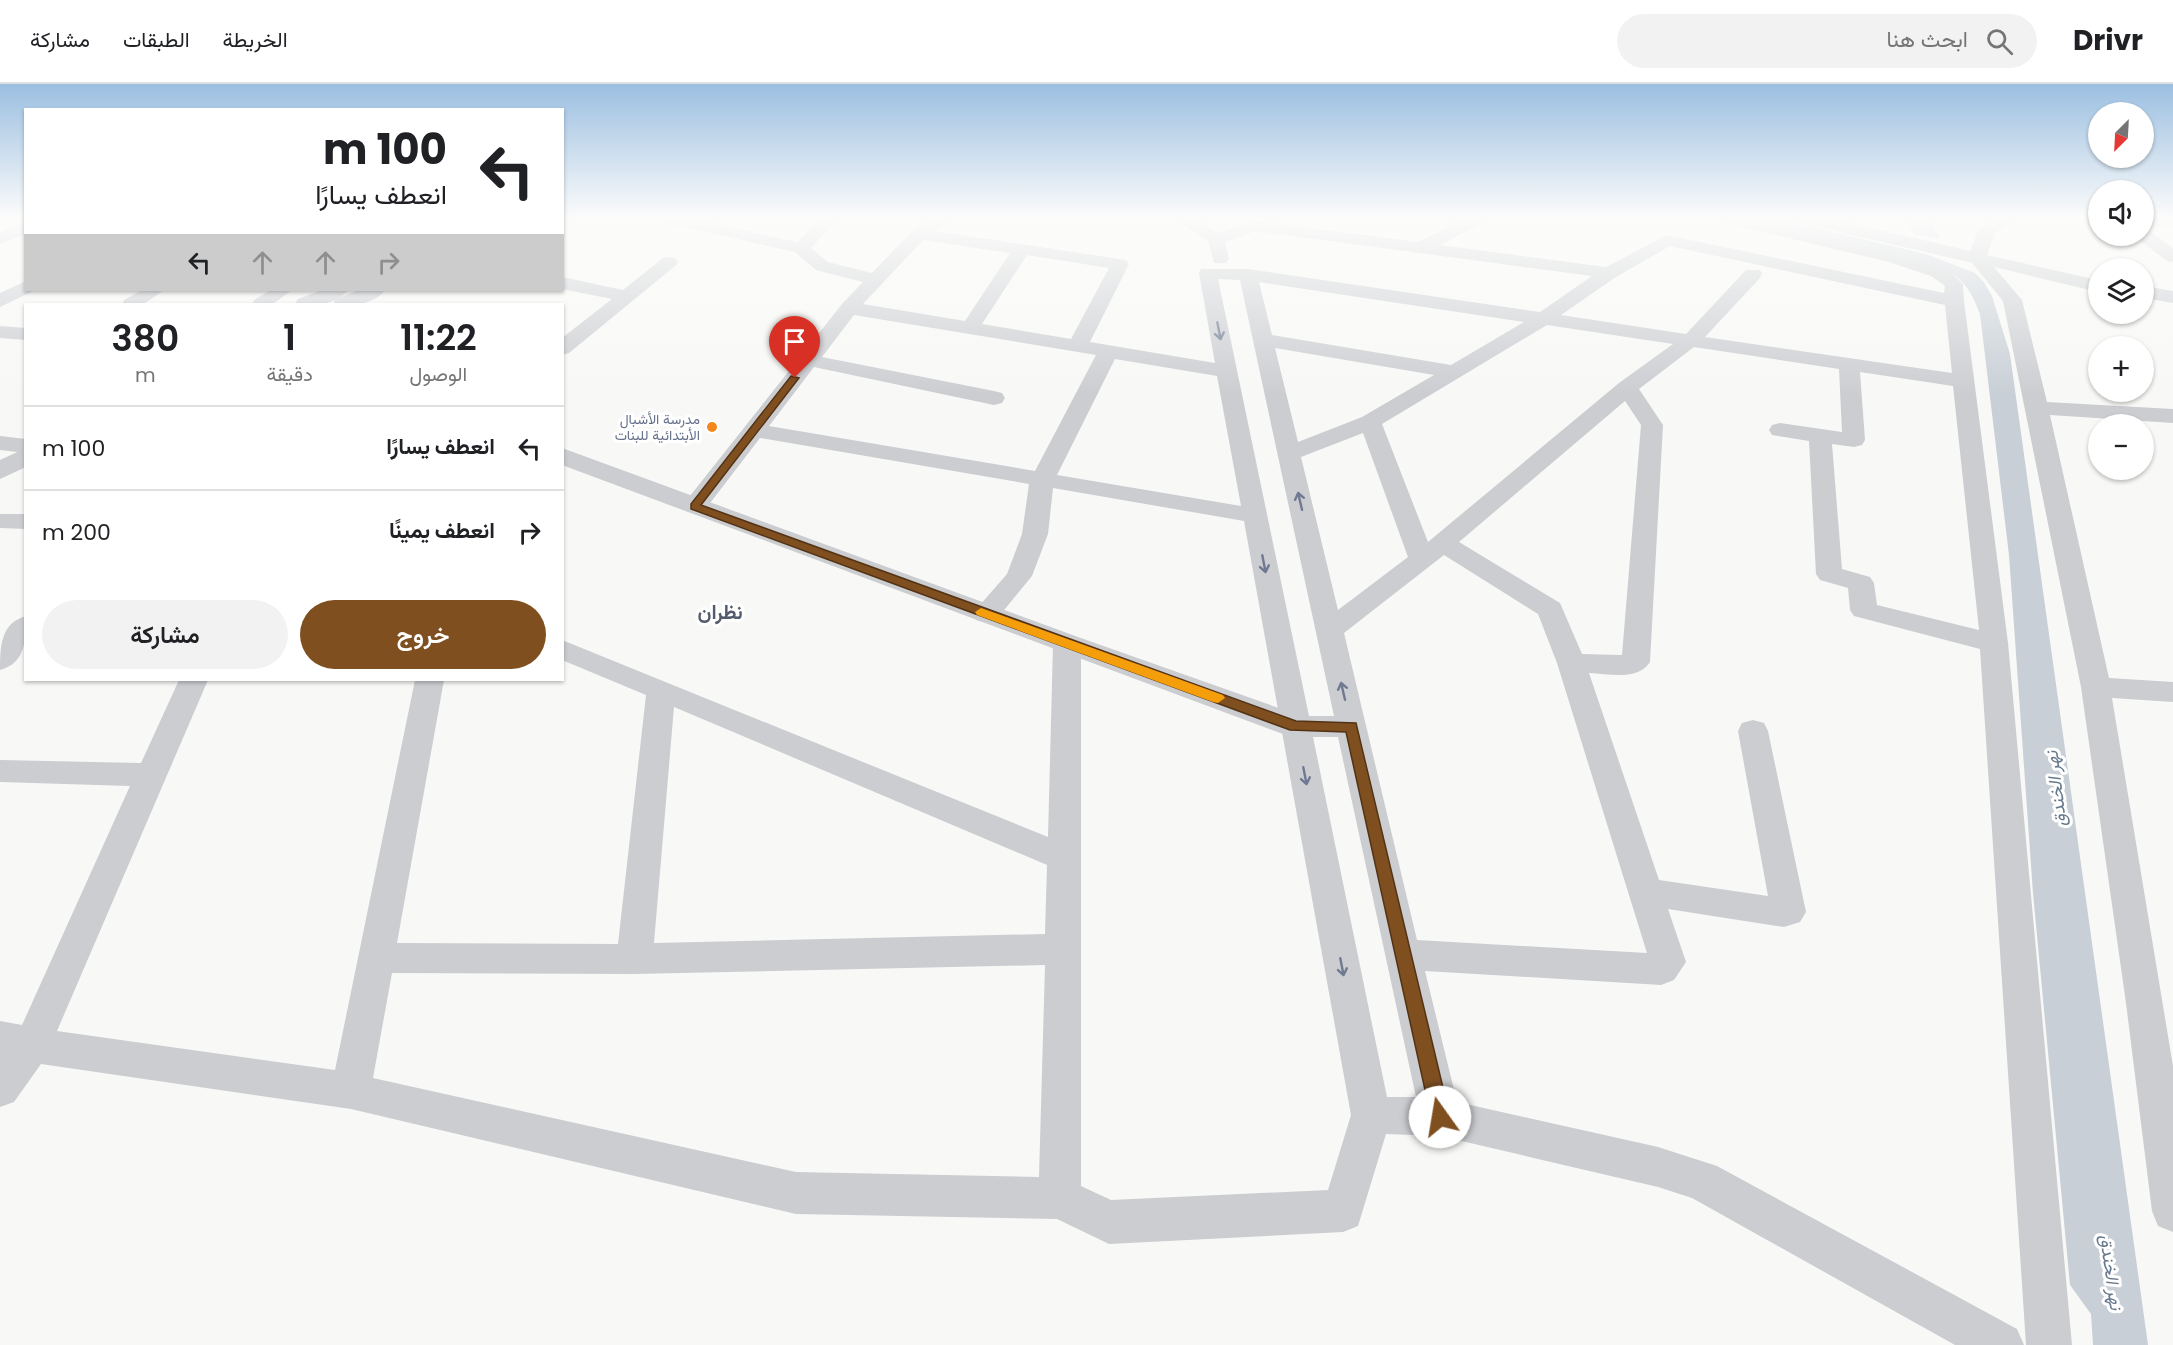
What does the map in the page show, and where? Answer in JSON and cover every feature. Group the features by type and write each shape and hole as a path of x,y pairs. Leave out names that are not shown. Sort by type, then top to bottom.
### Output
{"street":[{"path":"564,347 649,278"},
{"path":"695,506 849,308 876,280 868,278"},
{"path":"970,328 1003,278"},
{"path":"1078,346 1113,278"},
{"path":"16,1042 351,1091 796,1193 1060,1198 1110,1222 1343,1211 1371,1115 1227,370 1227,278"},
{"path":"1229,278 1263,340 1440,1117"},
{"path":"1254,278 1963,381"},
{"path":"1289,454 1370,422 1542,319 1603,278"},
{"path":"1330,630 1432,552 1627,388 1691,340 1749,278"},
{"path":"1839,278 1954,301"},
{"path":"1945,278 1954,284 1954,301 1994,643 2049,1345"},
{"path":"1994,278 2012,300 2096,687 2145,1002 2173,1211"},
{"path":"2068,278 2088,283"},
{"path":"564,283 626,296"},
{"path":"0,301 24,288"},
{"path":"133,303 153,291"},
{"path":"263,303 281,291"},
{"path":"308,303 336,291"},
{"path":"346,303 373,291"},
{"path":"2154,294 2173,297"},
{"path":"849,308 1227,370"},
{"path":"0,332 24,334"},
{"path":"1263,340 1456,372"},
{"path":"986,614 1019,576 1035,534 1041,480 1108,351"},
{"path":"808,360 994,398"},
{"path":"1780,430 1855,439 1849,364"},
{"path":"1571,663 1632,665 1636,662 1652,425 1627,388"},
{"path":"2037,408 2173,416"},
{"path":"1370,422 1432,552 1547,606 1571,663 1668,962 1661,969 1403,954"},
{"path":"754,430 1255,516"},
{"path":"1820,436 1829,574 1861,583 1864,610 1994,643"},
{"path":"0,443 24,446"},
{"path":"0,471 24,457"},
{"path":"564,457 1067,644 1295,726 1352,727"},
{"path":"0,493 24,479"},
{"path":"0,521 24,522"},
{"path":"0,660 24,628"},
{"path":"1060,1198 1067,644"},
{"path":"564,650 1065,858"},
{"path":"0,1089 16,1042 151,775 193,681"},
{"path":"351,1091 429,681"},
{"path":"2096,687 2173,692"},
{"path":"634,959 662,690"},
{"path":"1646,892 1788,912 1753,731"},
{"path":"0,771 151,775"},
{"path":"376,958 634,959 1063,949"},
{"path":"1371,1115 1440,1117 1658,1167 1702,1181 2001,1345"}],"water":[{"name":"نهر الخندق","path":"1957,278 1980,278 1984,282 1992,296 2010,354 2148,1345 2093,1345 2091,1314 2070,1285 2033,893 2009,555 1980,314 1971,294"}],"slow traffic":[{"path":"981,612 1218,698"}],"place":[{"name":"مدرسة الأشبال الأبتدائية للبنات","path":"712,427"}],"district":[{"name":"نظران","path":"720,612"}],"route":[{"path":"795,378 695,506 1295,726 1352,727 1440,1117"}]}
